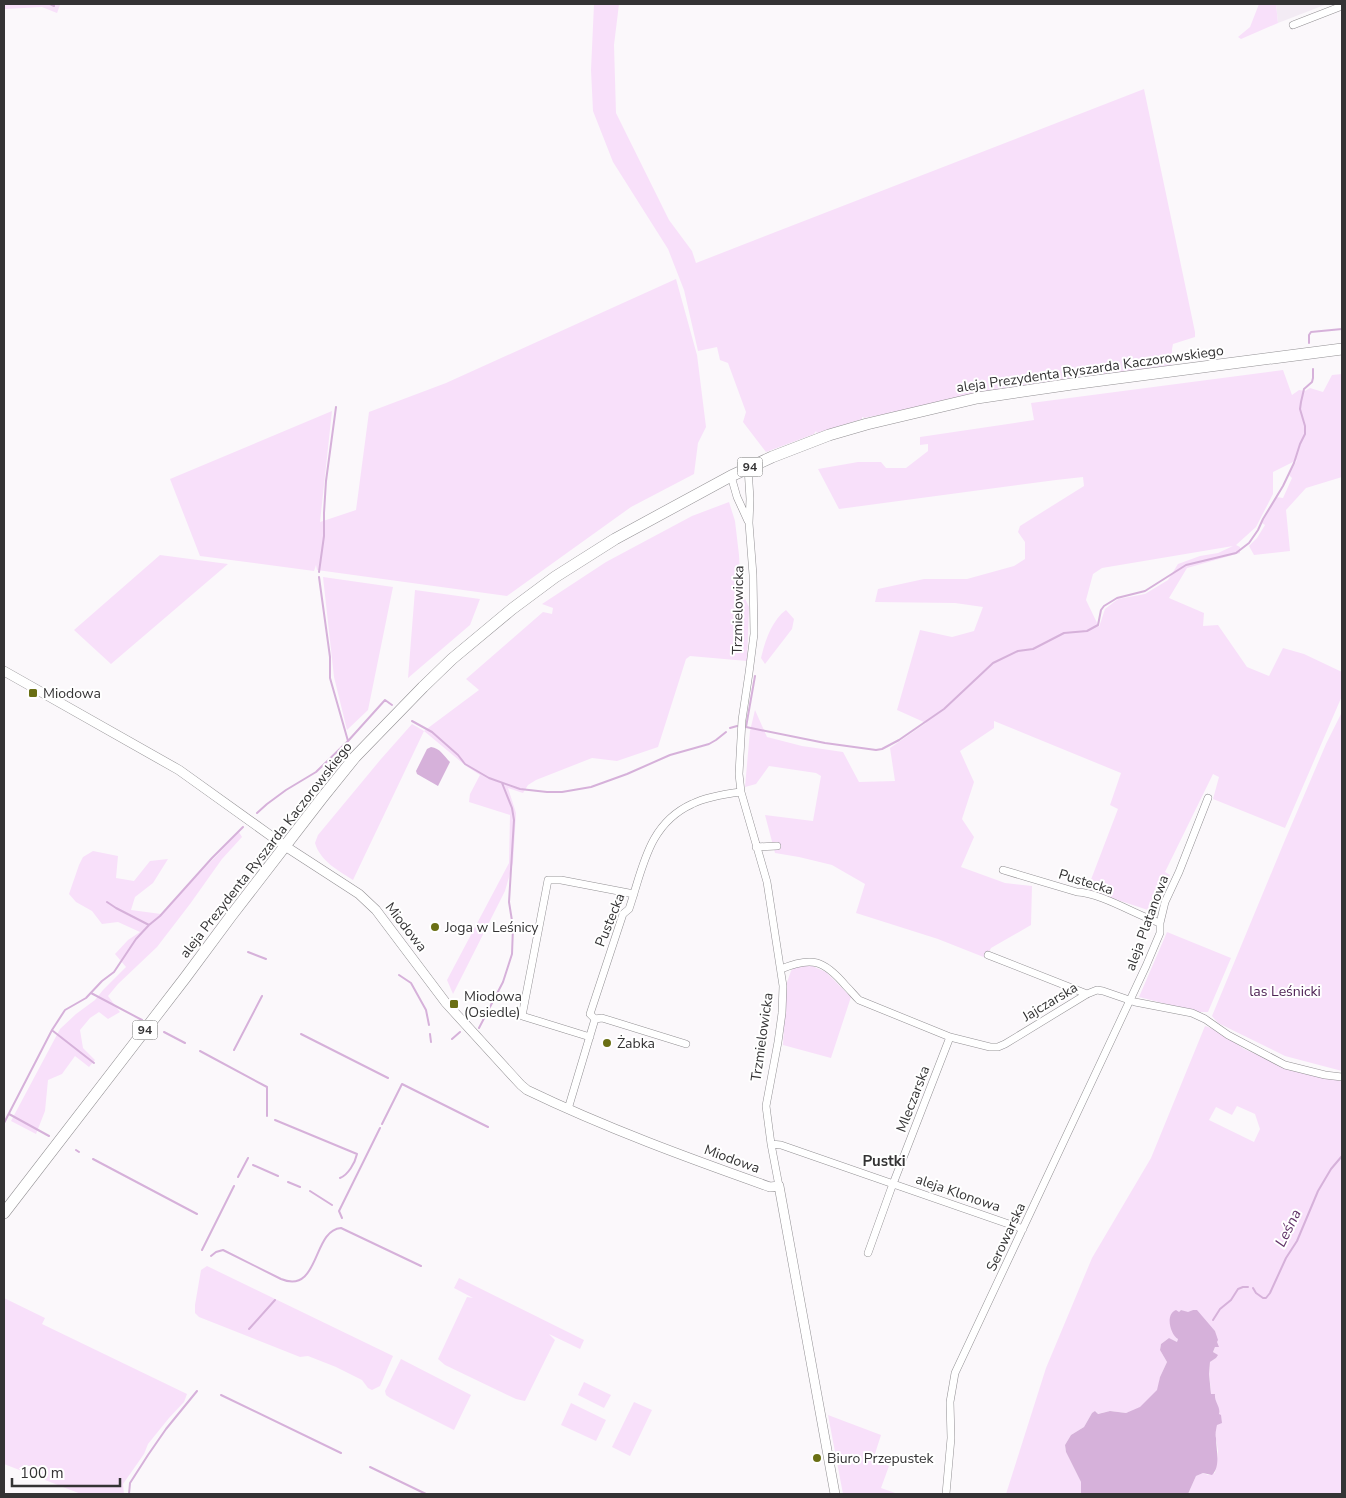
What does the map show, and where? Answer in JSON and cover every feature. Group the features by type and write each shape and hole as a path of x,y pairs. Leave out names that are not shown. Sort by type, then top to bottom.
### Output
{"main road":[{"name":"aleja Prezydenta Ryszarda Kaczorowskiego","path":"4,1213 186,978 226,922 322,798 366,745 452,659 512,609 555,577 616,539 731,476 772,457 829,435 977,398 1342,349"}],"street":[{"path":"1293,25 1342,6"},
{"name":"Trzmielowicka","path":"748,468 754,634 742,720 739,774 741,792 767,882 783,986 778,1042 766,1106 771,1144 836,1494"},
{"name":"Trzmielowicka","path":"731,476 737,497 749,523"},
{"name":"Miodowa","path":"4,671 179,770 285,846 359,894 376,910 443,999 521,1085 568,1109 618,1131 770,1187 779,1186"},
{"name":"Pustecka","path":"568,1109 595,1019 590,1014 623,914 629,909 650,845 660,828 681,809 694,802 741,792"},
{"name":"aleja Platanowa","path":"1131,1001 1160,933 1160,923 1165,902 1208,798"},
{"path":"756,847 778,846"},
{"name":"Pustecka","path":"1002,870 1076,892 1083,892 1160,923"},
{"path":"590,1037 522,1016 548,880 561,880 634,894"},
{"path":"988,955 1087,994"},
{"name":"Jajczarska","path":"781,969 806,961 818,963 834,973 859,1000 950,1037 990,1047 998,1047 1005,1044 1087,994 1097,990 1103,991 1131,1001 1192,1013 1205,1019 1228,1036 1285,1065 1324,1075 1342,1077"},
{"name":"Serowarska","path":"946,1494 950,1438 950,1402 955,1373 1131,1001"},
{"path":"595,1019 602,1018 686,1044"},
{"name":"Mleczarska","path":"868,1253 950,1037"},
{"name":"aleja Klonowa","path":"771,1144 781,1145 1023,1229"}],"shaded area":[{"path":"1276,4 1327,4 1278,23"},
{"path":"431,747 439,751 450,762 438,786 417,774 416,771 427,749"},
{"path":"1176,1310 1188,1312 1197,1310 1215,1331 1218,1340 1219,1347 1215,1347 1213,1352 1218,1355 1210,1362 1209,1374 1211,1394 1215,1394 1222,1423 1217,1425 1216,1430 1217,1458 1215,1471 1212,1475 1203,1473 1196,1476 1188,1494 1081,1494 1081,1482 1066,1452 1065,1445 1071,1435 1084,1427 1095,1411 1098,1414 1110,1411 1126,1413 1140,1407 1157,1390 1160,1377 1167,1362 1160,1350 1161,1344 1169,1338 1177,1342 1178,1339 1173,1333 1170,1324 1171,1316"}],"green space":[{"path":"4,4 60,5 57,13 42,7 4,9"},
{"path":"594,4 619,4 614,45 616,113 669,220 692,251 696,263 1144,89 1195,337 1173,344 1172,364 1169,367 1115,374 1113,372 1113,374 1040,384 1038,382 1038,384 964,395 964,397 892,413 892,411 890,413 862,417 862,419 817,433 816,431 814,434 766,452 743,422 746,412 728,363 720,360 717,347 698,351 684,290 668,249 613,162 593,111 591,70"},
{"path":"1259,4 1276,4 1278,23 1241,39 1238,37 1250,27"},
{"path":"676,279 697,355 706,427 698,443 694,474 631,507 507,596 317,570 316,565 314,571 200,556 170,479 332,411 320,522 356,510 369,412 446,383"},
{"path":"1283,370 1292,395 1299,390 1305,391 1310,388 1323,392 1332,375 1342,374 1342,477 1306,488 1286,510 1290,551 1254,555 1249,546 1257,538 1265,525 1262,523 1276,497 1283,498 1292,478 1289,475 1297,460 1273,472 1273,494 1256,527 1236,545 1240,547 1240,553 1187,568 1169,598 1204,613 1203,626 1218,625 1247,667 1269,676 1283,648 1304,654 1342,672 1342,696 1285,828 1213,799 1219,777 1213,774 1165,872 1170,875 1157,905 1148,910 1087,890 1118,809 1110,805 1121,773 994,721 994,728 960,751 974,782 962,819 974,837 961,867 1005,883 1032,886 1031,925 991,948 986,958 938,939 856,913 865,884 832,865 775,853 765,815 813,821 821,776 816,773 769,766 756,784 745,787 750,731 755,710 767,737 802,746 843,752 859,782 895,781 890,748 926,723 897,710 920,630 952,637 974,631 983,607 955,603 875,602 878,589 924,579 967,579 1014,566 1025,559 1025,542 1018,532 1020,526 1084,486 1083,477 839,509 818,469 858,462 881,462 886,468 906,468 928,451 928,444 920,445 920,437 1034,420 1031,403","holes":["1233,546 1218,553 1200,556 1178,564 1168,580 1145,594 1118,599 1105,609 1099,627 1086,600 1093,574 1102,568"]},
{"path":"729,502 735,521 741,590 749,607 747,661 690,656 686,659 658,747 617,761 592,758 536,780 528,785 523,793 508,788 516,813 513,863 505,891 453,994 447,980 509,863 510,815 469,802 470,794 480,775 466,766 424,731 479,690 466,679 543,612 552,614 553,608 542,604 606,562 692,516"},
{"path":"160,555 228,564 111,664 74,630"},
{"path":"323,577 393,587 368,710 347,730 334,677"},
{"path":"415,590 480,599 470,625 408,678"},
{"path":"786,610 794,619 792,629 765,664 761,658 767,638 777,619"},
{"name":"las Leśnicki","path":"1342,712 1342,1071 1285,1056 1218,1023 1212,1016 1326,744"},
{"path":"412,724 424,731 353,880 331,865 321,855 315,843 318,835"},
{"path":"239,832 242,837 222,859 157,947 108,996 120,1012 108,1019 99,1012 90,1018 80,1030 83,1048 95,1060 89,1067 75,1056 62,1074 48,1080 45,1111 36,1134 11,1121 60,1029 95,1000 126,967 115,954 128,940 140,932 118,922 102,924 92,911 76,902 69,894 83,857 93,851 118,856 116,878 134,881 150,861 168,859 153,883 135,897 131,910 161,914"},
{"path":"1167,932 1231,958 1208,1012 1197,1012 1139,997"},
{"path":"810,965 826,972 851,997 831,1058 783,1045 786,985 795,966"},
{"path":"1205,1026 1217,1030 1244,1049 1286,1067 1342,1079 1342,1494 1188,1494 1196,1476 1203,1473 1208,1475 1215,1473 1218,1451 1215,1433 1219,1414 1215,1398 1211,1394 1209,1374 1210,1362 1217,1355 1213,1352 1217,1342 1215,1331 1193,1310 1188,1313 1181,1310 1171,1323 1178,1339 1177,1342 1169,1338 1161,1344 1160,1350 1167,1362 1160,1377 1158,1390 1140,1408 1126,1413 1110,1411 1097,1414 1096,1411 1092,1413 1084,1427 1071,1435 1065,1445 1066,1452 1081,1482 1081,1494 1006,1494 1046,1368 1092,1258 1151,1158","holes":["1237,1106 1255,1114 1260,1129 1254,1142 1209,1120 1216,1107 1232,1115"]},
{"path":"207,1266 393,1356 380,1386 372,1390 362,1380 336,1367 308,1356 300,1357 199,1317 195,1313 195,1305 201,1270"},
{"path":"459,1278 584,1340 580,1349 549,1334 555,1340 525,1401 516,1399 445,1365 438,1359 467,1297 473,1298 454,1288"},
{"path":"4,1298 45,1318 42,1324 187,1394 184,1402 148,1444 144,1454 123,1484 124,1494 81,1494 4,1464"},
{"path":"401,1359 471,1395 454,1430 386,1395 385,1391"},
{"path":"584,1382 611,1395 604,1408 578,1395"},
{"path":"634,1402 652,1410 630,1456 612,1447"},
{"path":"571,1403 606,1420 596,1441 561,1425"},
{"path":"828,1415 881,1435 873,1460 889,1466 881,1488 898,1494 843,1494"}],"waterway":[{"path":"50,4 54,6"},
{"path":"1309,343 1311,332 1342,329"},
{"path":"755,676 746,727 825,743 876,750 899,740 944,709 993,663 1018,651 1033,649 1064,633 1087,631 1098,625 1101,610 1104,606 1117,598 1145,591 1186,565 1236,553 1249,543 1283,486 1305,434 1305,426 1300,409 1304,389 1312,382 1313,369"},
{"path":"319,572 324,536 326,481 336,407"},
{"path":"319,577 330,657 330,678 348,741"},
{"path":"257,813 286,790 316,772 348,741 385,700 392,705"},
{"path":"412,721 432,732 458,755 465,764 489,778 520,789 547,792 562,792 591,787 670,755 709,744 726,732"},
{"path":"730,728 737,726"},
{"path":"479,1028 503,982 512,954 513,927 509,902 514,820 512,808 502,783"},
{"path":"4,1123 52,1030 65,1010 86,998 102,981 114,972 136,939 243,827"},
{"path":"107,902 149,925"},
{"path":"248,952 266,959"},
{"path":"399,975 411,983 426,1010 429,1025"},
{"path":"91,993 142,1020"},
{"path":"234,1050 262,996"},
{"path":"53,1031 94,1063"},
{"path":"164,1032 185,1043"},
{"path":"452,1039 460,1032"},
{"path":"301,1034 388,1078"},
{"path":"430,1034 431,1042"},
{"path":"200,1051 267,1087 267,1116"},
{"path":"382,1124 402,1084 488,1127"},
{"path":"9,1114 49,1136"},
{"path":"275,1120 357,1154 351,1168 340,1178"},
{"path":"342,1218 339,1211 380,1128"},
{"name":"Leśna","path":"1253,1288 1263,1298 1266,1298 1270,1293 1286,1258 1297,1241 1318,1191 1331,1169 1342,1156"},
{"path":"238,1177 248,1158"},
{"path":"93,1159 197,1214"},
{"path":"253,1165 278,1176"},
{"path":"288,1182 300,1187"},
{"path":"202,1250 234,1186"},
{"path":"310,1191 332,1205"},
{"path":"211,1256 223,1250 281,1279 294,1281 303,1278 325,1239 332,1231 341,1228 421,1266"},
{"name":"Leśna","path":"1213,1320 1238,1289 1248,1287"},
{"path":"249,1329 275,1300"},
{"path":"129,1494 130,1483 148,1455 166,1429 197,1391"},
{"path":"221,1395 341,1453"},
{"path":"370,1467 426,1494"}],"place":[{"name":"Miodowa","path":"33,693"},
{"name":"Joga w Leśnicy","path":"435,927"},
{"name":"Miodowa (Osiedle)","path":"454,1004"},
{"name":"Żabka","path":"607,1043"},
{"name":"Biuro Przepustek","path":"817,1458"}],"district":[{"name":"Pustki","path":"884,1161"}]}
